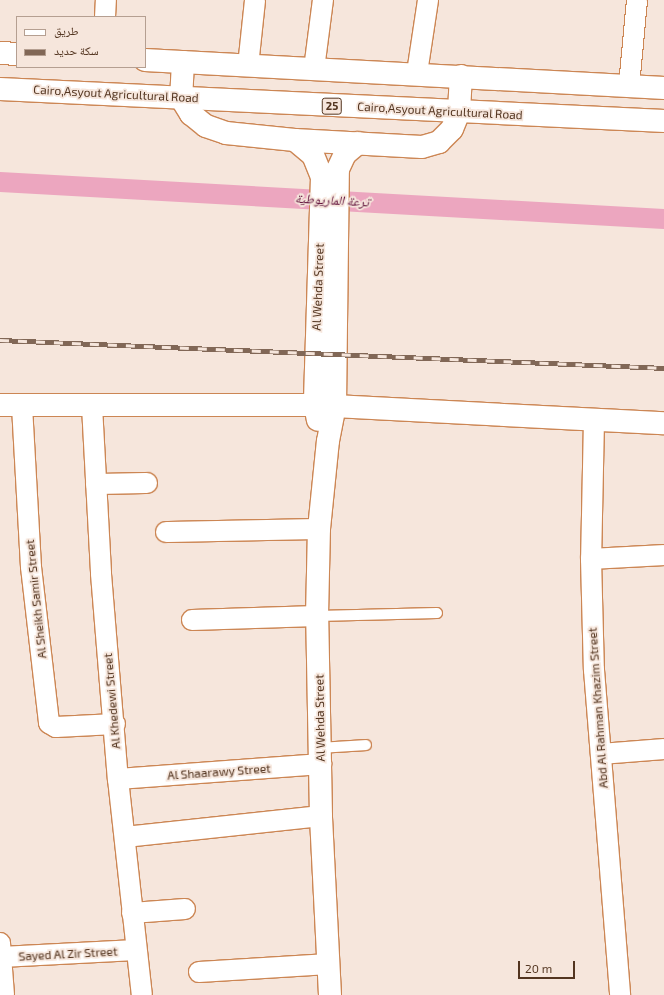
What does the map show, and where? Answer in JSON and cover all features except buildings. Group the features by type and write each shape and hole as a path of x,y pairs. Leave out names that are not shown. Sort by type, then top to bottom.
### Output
{"main road":[{"path":"0,53 16,54"},
{"path":"146,60 417,73 664,88"},
{"path":"183,62 181,98 191,114 206,126 226,133 295,140 422,147 439,142 452,129 459,112 461,76"},
{"name":"Cairo,Asyout Agricultural Road","path":"0,89 664,122"},
{"name":"Al Wehda Street","path":"295,140 313,155 330,177"},
{"name":"Al Wehda Street","path":"330,995 321,816 317,616 319,529 328,441 317,418 325,406 330,177 345,154 358,143"},
{"path":"0,405 325,406 664,423"}],"street":[{"path":"105,16 106,0"},
{"path":"248,66 254,0"},
{"path":"314,69 323,0"},
{"path":"417,73 428,0"},
{"path":"629,86 637,0"},
{"name":"Al Sheikh Samir Street","path":"22,406 31,567 49,723 56,727 115,724"},
{"name":"Al Khedewi Street","path":"92,406 101,574 115,724 118,779 142,995"},
{"name":"Abd Al Rahman Khazim Street","path":"594,420 591,559 594,670 620,995"},
{"path":"96,484 147,483"},
{"path":"166,532 319,529"},
{"path":"591,559 664,555"},
{"path":"192,620 317,616"},
{"path":"601,754 664,750"},
{"name":"Al Shaarawy Street","path":"118,779 320,756"},
{"path":"125,837 321,816"},
{"path":"132,913 185,909"},
{"name":"Sayed Al Zir Street","path":"0,951 136,950"},
{"path":"0,951 4,995"},
{"path":"199,972 329,964"}],"lane":[{"path":"317,616 438,613"},
{"path":"320,756 366,744"}],"waterway":[{"name":"ترعة الماريوطية","path":"0,182 664,219"}],"railway":[{"path":"0,340 664,368"}]}
